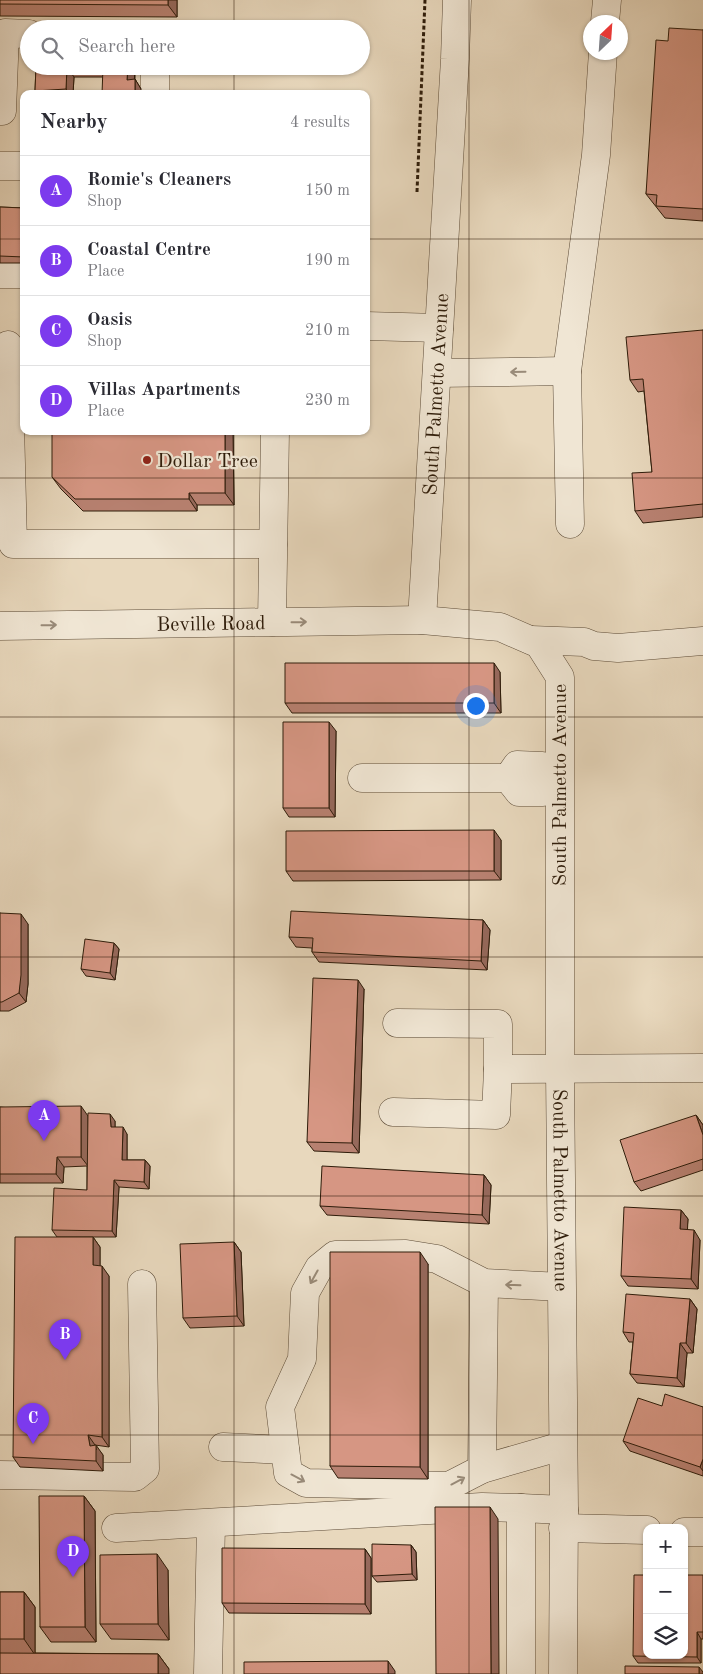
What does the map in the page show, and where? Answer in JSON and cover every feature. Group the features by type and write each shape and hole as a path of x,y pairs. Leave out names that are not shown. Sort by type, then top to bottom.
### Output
{"street":[{"name":"South Palmetto Avenue","path":"457,0 456,59 422,620 500,627 539,644 560,677 554,780 560,1069 564,1674"},
{"path":"606,15 607,0"},
{"path":"0,111 2,111 4,33 20,34"},
{"path":"570,524 567,371 596,155 602,60"},
{"path":"155,75 155,90"},
{"path":"0,166 20,166"},
{"path":"0,274 20,274"},
{"path":"370,326 439,328"},
{"path":"11,341 13,544 274,544"},
{"path":"437,373 567,371"},
{"path":"272,622 275,435"},
{"name":"Beville Road","path":"0,626 422,620"},
{"path":"531,640 584,642 594,646 618,648 703,641"},
{"path":"362,778 508,778 516,765 542,766 554,780"},
{"path":"393,1112 496,1115 498,1024 397,1023"},
{"path":"498,1069 703,1068"},
{"path":"561,1287 484,1283 437,1259 406,1254 335,1255 319,1268 305,1293 302,1359 280,1408 288,1473 306,1483 449,1486 482,1469 562,1446"},
{"path":"482,1469 484,1283"},
{"path":"0,1475 135,1477 145,1469 142,1284"},
{"path":"223,1447 285,1450"},
{"path":"116,1528 482,1507 521,1508 564,1519 643,1529"},
{"path":"521,1508 522,1674"},
{"path":"208,1674 210,1523"},
{"path":"688,1532 703,1532"}],"building":[{"path":"0,0 168,0 168,5 0,4"},
{"path":"669,28 703,30 703,209 656,206 657,195 646,194 656,40 668,41"},
{"path":"36,75 67,75 66,89 35,90"},
{"path":"103,75 127,75 127,80 135,79 135,90 102,90"},
{"path":"0,207 20,208 20,257 0,256"},
{"path":"703,330 703,504 635,511 632,473 652,472 643,379 630,380 626,337"},
{"name":"Dollar Tree","path":"52,435 225,435 225,493 189,493 189,499 75,499 52,477"},
{"path":"285,663 494,663 494,703 285,703"},
{"path":"283,722 329,722 329,808 283,808"},
{"path":"494,830 494,871 286,871 286,831"},
{"path":"291,911 483,920 481,961 312,952 313,938 289,937"},
{"path":"0,913 21,914 21,975 19,993 2,1002 0,1002"},
{"path":"85,939 114,943 110,973 81,969"},
{"path":"313,978 358,980 352,1143 307,1142"},
{"path":"81,1106 81,1157 57,1157 56,1174 0,1174 0,1107"},
{"path":"88,1113 110,1114 111,1127 123,1127 122,1160 145,1160 144,1182 114,1180 112,1231 52,1230 54,1188 87,1190"},
{"path":"696,1115 703,1135 703,1159 634,1182 620,1140"},
{"path":"322,1166 484,1175 482,1215 320,1206"},
{"path":"624,1207 681,1210 680,1229 694,1230 691,1279 621,1276"},
{"path":"15,1237 93,1237 93,1265 102,1266 102,1437 88,1435 90,1446 96,1445 96,1461 13,1457"},
{"path":"234,1242 237,1316 183,1318 180,1244"},
{"path":"330,1252 420,1252 420,1467 330,1466"},
{"path":"626,1294 690,1299 686,1343 680,1343 677,1378 630,1374 634,1333 623,1332"},
{"path":"665,1394 703,1407 703,1459 700,1467 623,1441 638,1398 662,1406"},
{"path":"39,1496 84,1496 85,1627 40,1627"},
{"path":"435,1507 490,1507 491,1674 436,1674"},
{"path":"372,1544 411,1545 412,1574 372,1576"},
{"path":"222,1548 365,1549 365,1604 222,1603"},
{"path":"157,1554 158,1624 100,1624 100,1555"},
{"path":"634,1575 643,1575 643,1656 633,1656"},
{"path":"688,1575 703,1575 703,1632 697,1632 697,1657 688,1657"},
{"path":"0,1592 24,1592 24,1639 0,1639"},
{"path":"0,1653 158,1654 158,1674 0,1674"},
{"path":"388,1661 388,1674 244,1674 244,1662"},
{"path":"625,1666 699,1667 699,1674 625,1674"}],"place":[{"name":"Dollar Tree","path":"147,460"},
{"name":"Romie's Cleaners","path":"44,1141"},
{"name":"Coastal Centre","path":"65,1360"},
{"name":"Oasis","path":"33,1444"},
{"name":"Villas Apartments","path":"73,1577"}]}
